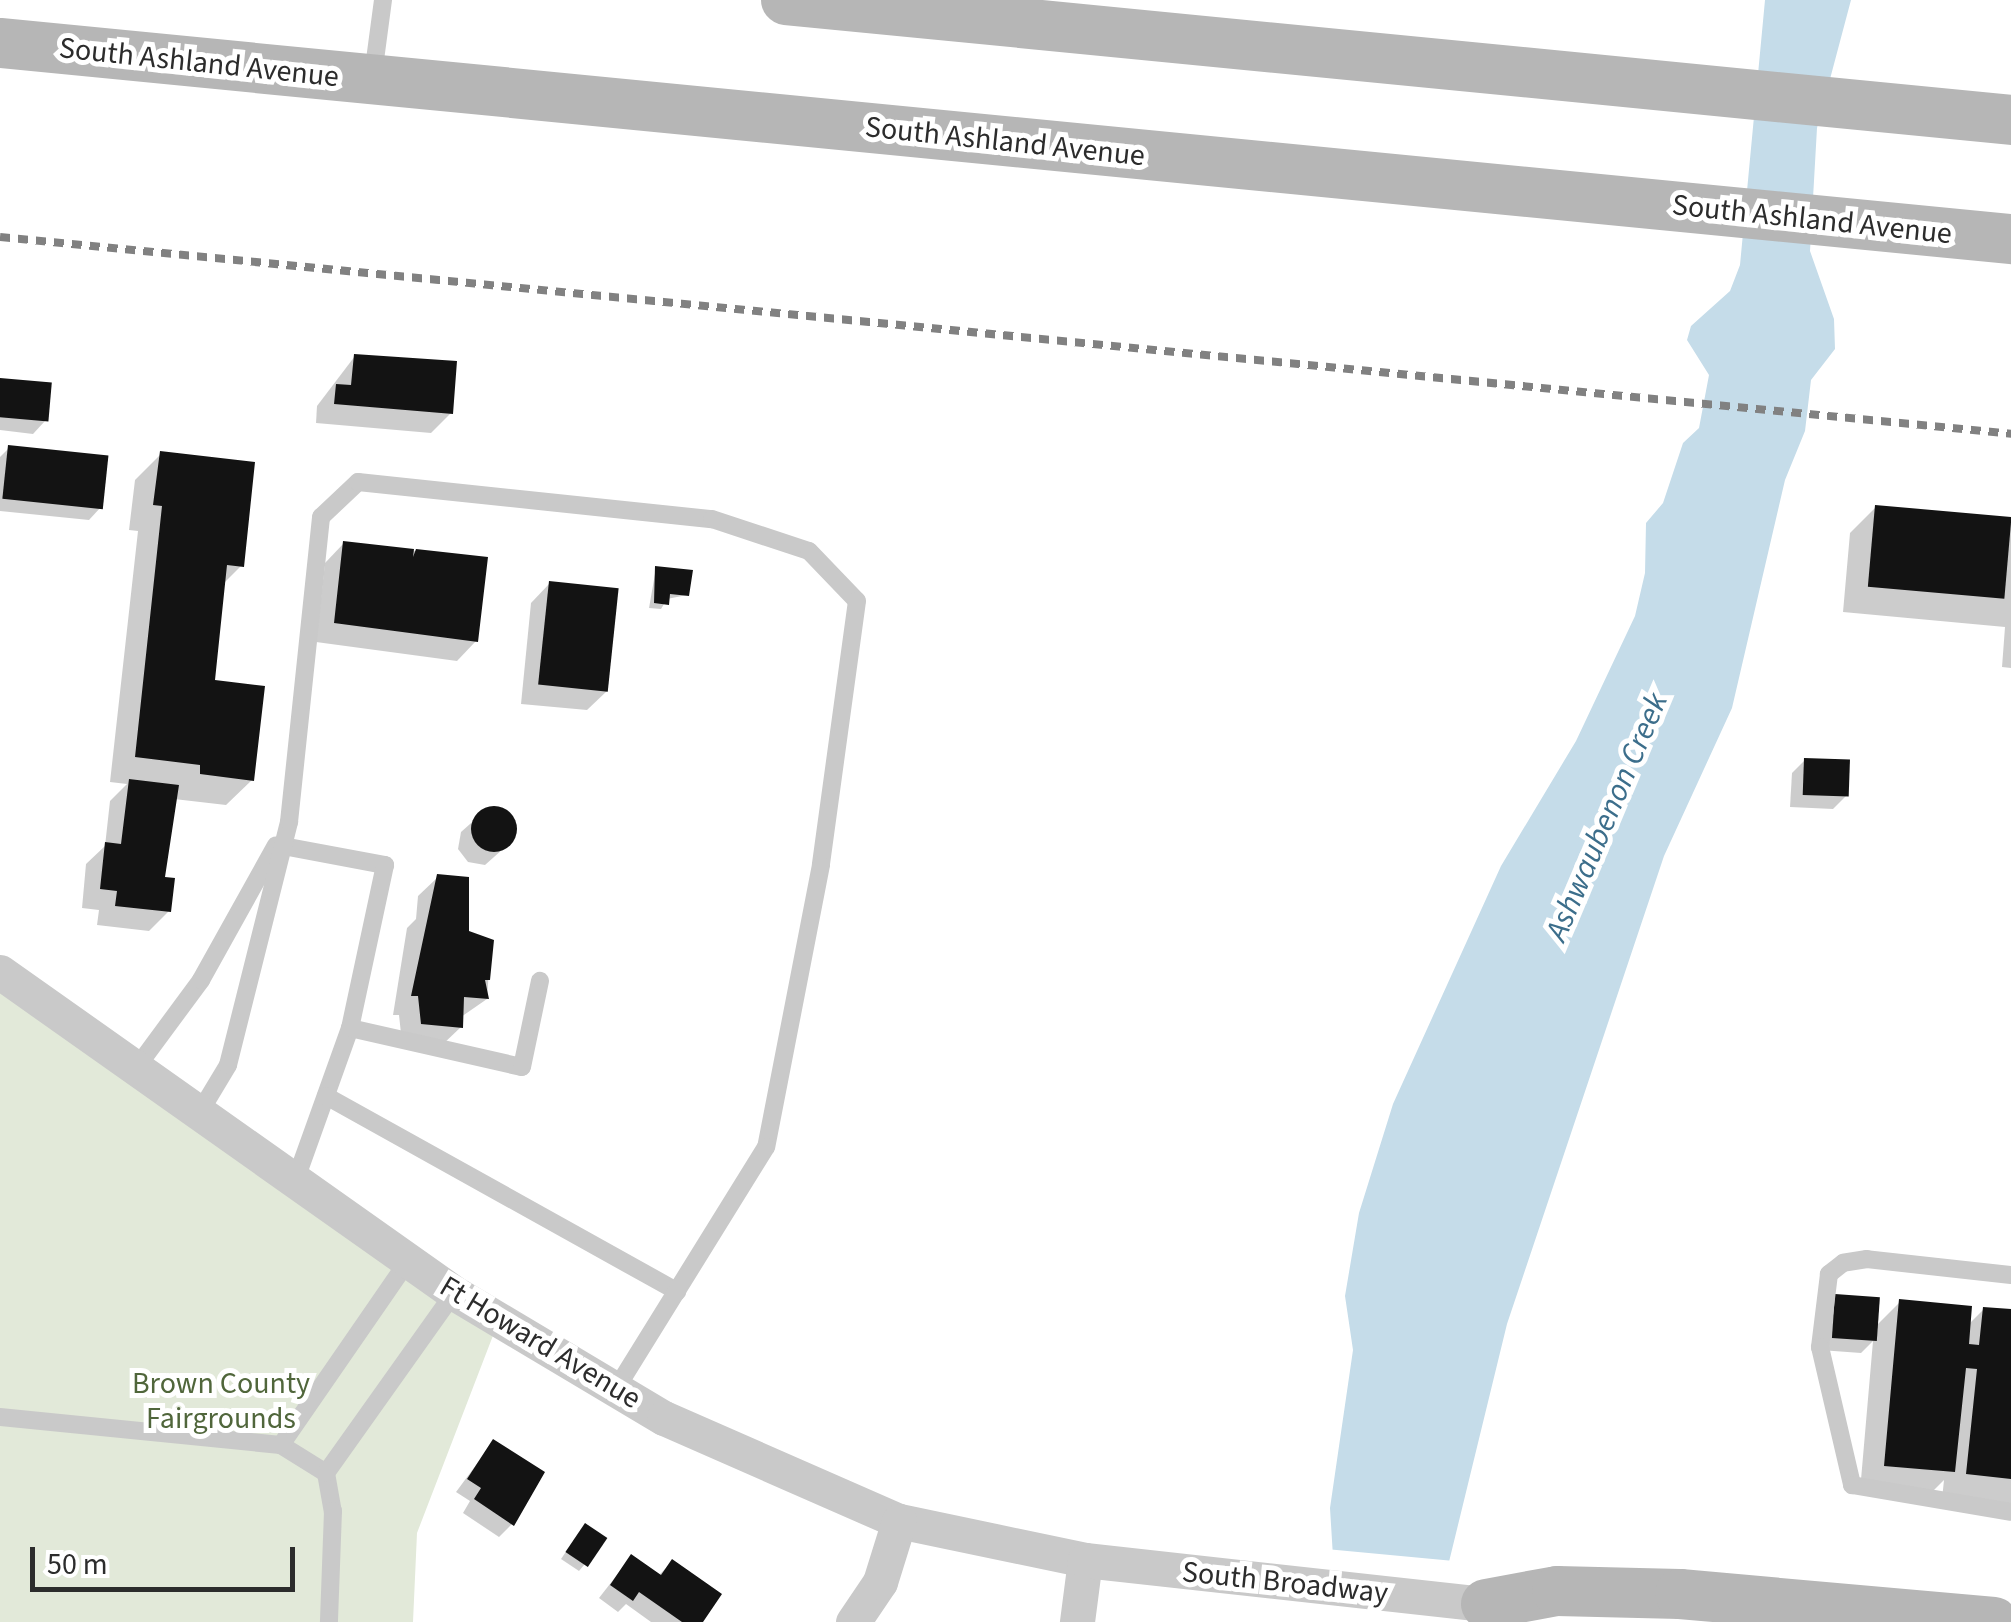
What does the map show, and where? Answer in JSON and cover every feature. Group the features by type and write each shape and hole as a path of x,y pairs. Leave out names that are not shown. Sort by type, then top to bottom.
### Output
{"main road":[{"path":"786,0 2011,120"},
{"name":"South Ashland Avenue","path":"0,43 2011,240"},
{"name":"South Broadway","path":"1498,1613 1557,1591 1680,1594 1994,1622"}],"street":[{"name":"Ft Howard Avenue","path":"0,972 454,1293 664,1418 899,1521 1085,1560"},
{"path":"853,1622 880,1582 899,1521"},
{"path":"1077,1622 1085,1560"},
{"name":"South Broadway","path":"1085,1560 1498,1613"}],"lane":[{"path":"372,81 383,0"},
{"path":"198,1115 228,1064 289,822 321,517 358,482 712,519 809,552 857,601 821,865 766,1147 616,1390"},
{"path":"134,1070 200,980 289,822"},
{"path":"283,846 385,865 350,1028 295,1182"},
{"path":"350,1028 522,1066 540,981"},
{"path":"326,1096 677,1291"},
{"path":"2011,1275 1867,1258 1843,1263 1829,1274 1820,1346 1852,1485 2011,1512"},
{"path":"281,1445 408,1261"},
{"path":"329,1622 333,1511 326,1473 454,1293"},
{"path":"0,1418 281,1445 326,1473"}],"green space":[{"name":"Brown County Fairgrounds","path":"0,972 499,1320 417,1533 413,1622 0,1622"}],"water":[{"name":"Ashwaubenon Creek","path":"1765,0 1851,0 1817,128 1810,251 1834,319 1835,349 1811,380 1805,431 1785,480 1732,708 1664,856 1507,1324 1448,1566 1337,1622 1330,1508 1353,1350 1345,1296 1359,1213 1393,1104 1501,866 1576,741 1635,616 1645,573 1646,523 1663,503 1683,443 1699,428 1709,375 1687,340 1691,326 1730,291 1740,265"}],"pier":[{"path":"1326,1549 1454,1561 1453,1622 1332,1622"}],"building":[{"path":"354,354 457,361 453,414 334,404 336,384 351,385"},
{"path":"0,378 52,383 48,421 0,417"},
{"path":"8,445 108,456 103,509 2,499"},
{"path":"160,451 255,462 244,567 227,565 215,680 265,686 254,781 200,774 200,765 135,757 162,506 153,505"},
{"path":"1875,505 2011,517 2004,599 1868,587"},
{"path":"343,541 414,549 413,557 416,549 488,557 478,642 334,623"},
{"path":"655,566 693,570 689,596 670,594 669,605 654,603"},
{"path":"549,581 619,588 608,692 538,684"},
{"path":"1804,758 1850,760 1849,797 1803,795"},
{"path":"129,779 179,785 165,877 175,878 171,912 115,906 117,891 100,889 105,842 121,844"},
{"path":"494,806 511,812 517,829 511,846 494,852 477,846 471,829 477,812"},
{"path":"437,874 469,877 469,931 494,940 490,980 485,980 489,999 464,997 463,1028 421,1024 418,996 411,996"},
{"path":"1835,1294 1880,1297 1877,1341 1832,1338"},
{"path":"1899,1299 1972,1306 1969,1344 1979,1345 1983,1307 2011,1309 2011,1479 1966,1474 1977,1369 1966,1368 1955,1472 1884,1466"},
{"path":"493,1439 545,1472 514,1526 474,1499 481,1488 467,1479"},
{"path":"585,1523 607,1538 588,1567 565,1552"},
{"path":"631,1554 661,1575 672,1559 722,1594 703,1622 682,1622 639,1592 633,1601 610,1585"}],"railway":[{"path":"0,237 2011,434"}]}
